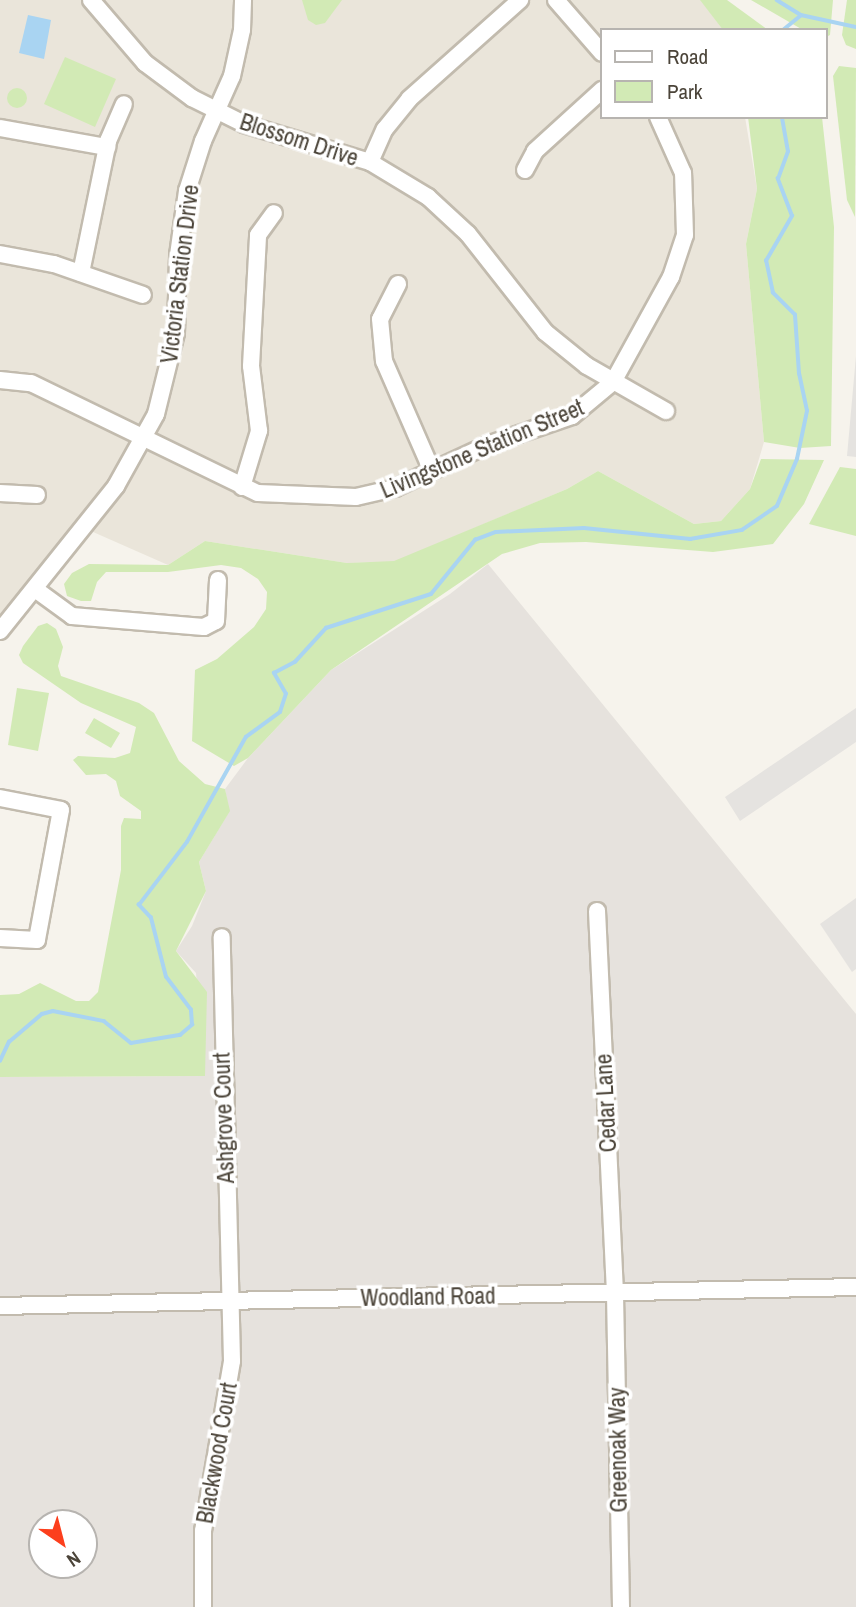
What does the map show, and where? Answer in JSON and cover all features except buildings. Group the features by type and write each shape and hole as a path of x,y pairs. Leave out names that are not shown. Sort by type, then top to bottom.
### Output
{"street":[{"name":"Blossom Drive","path":"91,0 145,63 216,111 370,162 449,215 545,332 613,382 666,411"},
{"name":"Victoria Station Drive","path":"0,631 116,486 145,439 172,361 187,191 239,53 243,0"},
{"path":"370,162 385,129 409,99 520,0"},
{"path":"556,0 600,51"},
{"path":"525,170 535,151 600,92"},
{"path":"80,273 107,147 124,104"},
{"path":"613,382 671,277 685,235 683,173 659,119"},
{"path":"0,128 107,147"},
{"path":"242,487 259,431 251,366 258,235 274,213"},
{"path":"0,254 80,273 143,295"},
{"path":"398,284 380,319 384,361 432,471"},
{"name":"Livingstone Station Street","path":"0,380 31,383 242,487 275,496 356,497 395,488 490,444 572,416 613,382"},
{"path":"0,493 37,495"},
{"path":"35,589 72,617 204,627 216,621 218,580"},
{"path":"0,798 61,810 37,940 0,938"},
{"name":"Cedar Lane","path":"597,911 615,1294"},
{"name":"Ashgrove Court","path":"222,936 229,1300"},
{"name":"Woodland Road","path":"0,1306 856,1287"},
{"name":"Greenoak Way","path":"615,1294 621,1607"},
{"name":"Blackwood Court","path":"203,1607 203,1531 230,1377 229,1300"}],"shaded area":[{"path":"0,0 701,0 722,28 600,28 600,119 745,119 757,189 746,244 764,442 750,489 721,521 694,524 598,471 567,489 394,562 347,563 205,541 168,565 84,528 0,630"},
{"path":"856,356 856,457 847,456"},
{"path":"488,564 856,1014 856,1607 0,1607 0,1077 205,1076 196,973 176,951 192,926 206,891 199,862 229,812 225,789 248,758 331,670 450,594"},
{"path":"856,708 856,742 740,821 725,797"},
{"path":"856,898 856,969 852,972 820,924"}],"green space":[{"path":"302,0 342,0 325,23 316,25 308,20"},
{"path":"700,0 727,0 765,28 721,28"},
{"path":"751,0 833,0 830,35 828,36 828,28 800,28"},
{"path":"847,0 856,0 856,49 846,45 842,35"},
{"path":"65,57 116,79 95,127 44,104"},
{"path":"839,66 856,68 855,217 847,200 833,76"},
{"path":"17,88 24,91 27,98 24,105 17,108 10,105 7,98 10,91"},
{"path":"748,119 822,119 834,227 831,446 800,448 764,442 746,244 757,189"},
{"path":"761,459 824,460 804,504 773,544 713,552 586,542 540,543 502,554 331,670 248,758 234,766 192,741 195,670 217,659 254,627 266,609 267,592 258,579 241,568 221,565 168,572 106,572 97,582 91,601 67,596 64,584 72,573 89,564 168,565 205,541 347,563 394,561 567,489 598,471 694,524 721,521 750,489"},
{"path":"840,467 856,469 856,536 809,524"},
{"path":"47,623 56,629 63,647 58,666 61,676 139,703 154,713 179,761 205,784 225,789 230,811 199,862 206,891 176,951 207,992 205,1076 0,1077 0,995 19,994 40,983 76,1001 89,1001 98,992 121,870 121,826 124,818 141,819 141,811 120,796 116,781 106,774 86,775 73,760 78,756 115,758 130,753 136,727 81,703 23,663 19,655 38,626"},
{"path":"17,688 49,693 38,751 8,745"},
{"path":"94,718 120,733 111,748 85,733"}],"water":[{"path":"28,15 51,20 44,59 19,53"}],"waterway":[{"path":"777,0 801,15 856,27"},
{"path":"785,28 800,16"},
{"path":"0,1061 9,1042 42,1014 53,1011 104,1021 131,1043 180,1035 192,1025 191,1010 166,977 151,918 139,905 187,842 246,737 280,712 286,694 274,673 295,662 326,628 431,594 475,540 496,532 584,528 690,539 742,530 777,506 797,459 807,411 799,374 795,315 773,293 766,261 792,216 778,179 788,152 782,119"}]}
